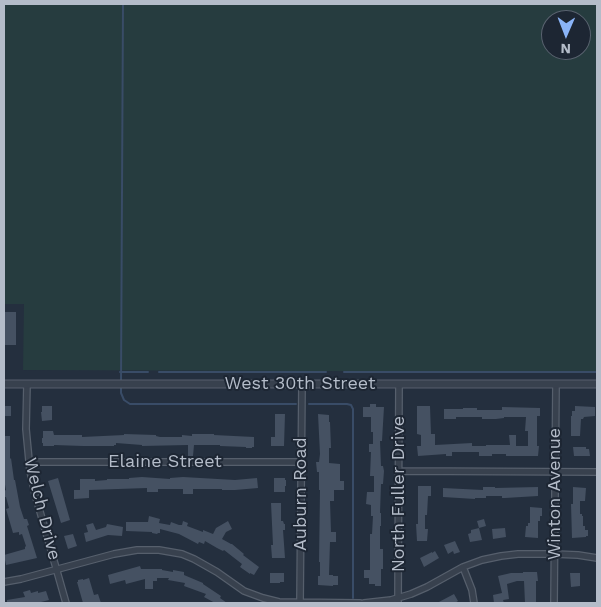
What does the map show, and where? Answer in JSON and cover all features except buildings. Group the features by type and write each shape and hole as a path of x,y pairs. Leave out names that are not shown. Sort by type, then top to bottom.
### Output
{"street":[{"name":"West 30th Street","path":"4,384 597,384"},
{"name":"Welch Drive","path":"27,384 26,429 29,462 35,494 66,603"},
{"name":"Auburn Road","path":"300,603 302,384"},
{"name":"North Fuller Drive","path":"398,601 399,384"},
{"name":"Winton Avenue","path":"554,603 556,384"},
{"name":"Elaine Street","path":"29,462 301,462"},
{"path":"399,471 597,472"},
{"path":"4,582 22,580 127,551 166,551 182,554 200,562 254,596 280,602 360,603"},
{"path":"364,603 398,601 463,567 482,560 509,555 554,554 597,558"},
{"path":"463,567 472,590 474,603"}],"green space":[{"path":"4,4 597,4 597,372 23,370 24,304 4,304"}],"waterway":[{"path":"121,381 123,4"},
{"path":"120,372 148,372"},
{"path":"159,372 326,372"},
{"path":"344,372 597,372"},
{"path":"121,386 124,400 130,404 296,404"},
{"path":"309,404 347,404 351,405 353,409 353,598"}]}
